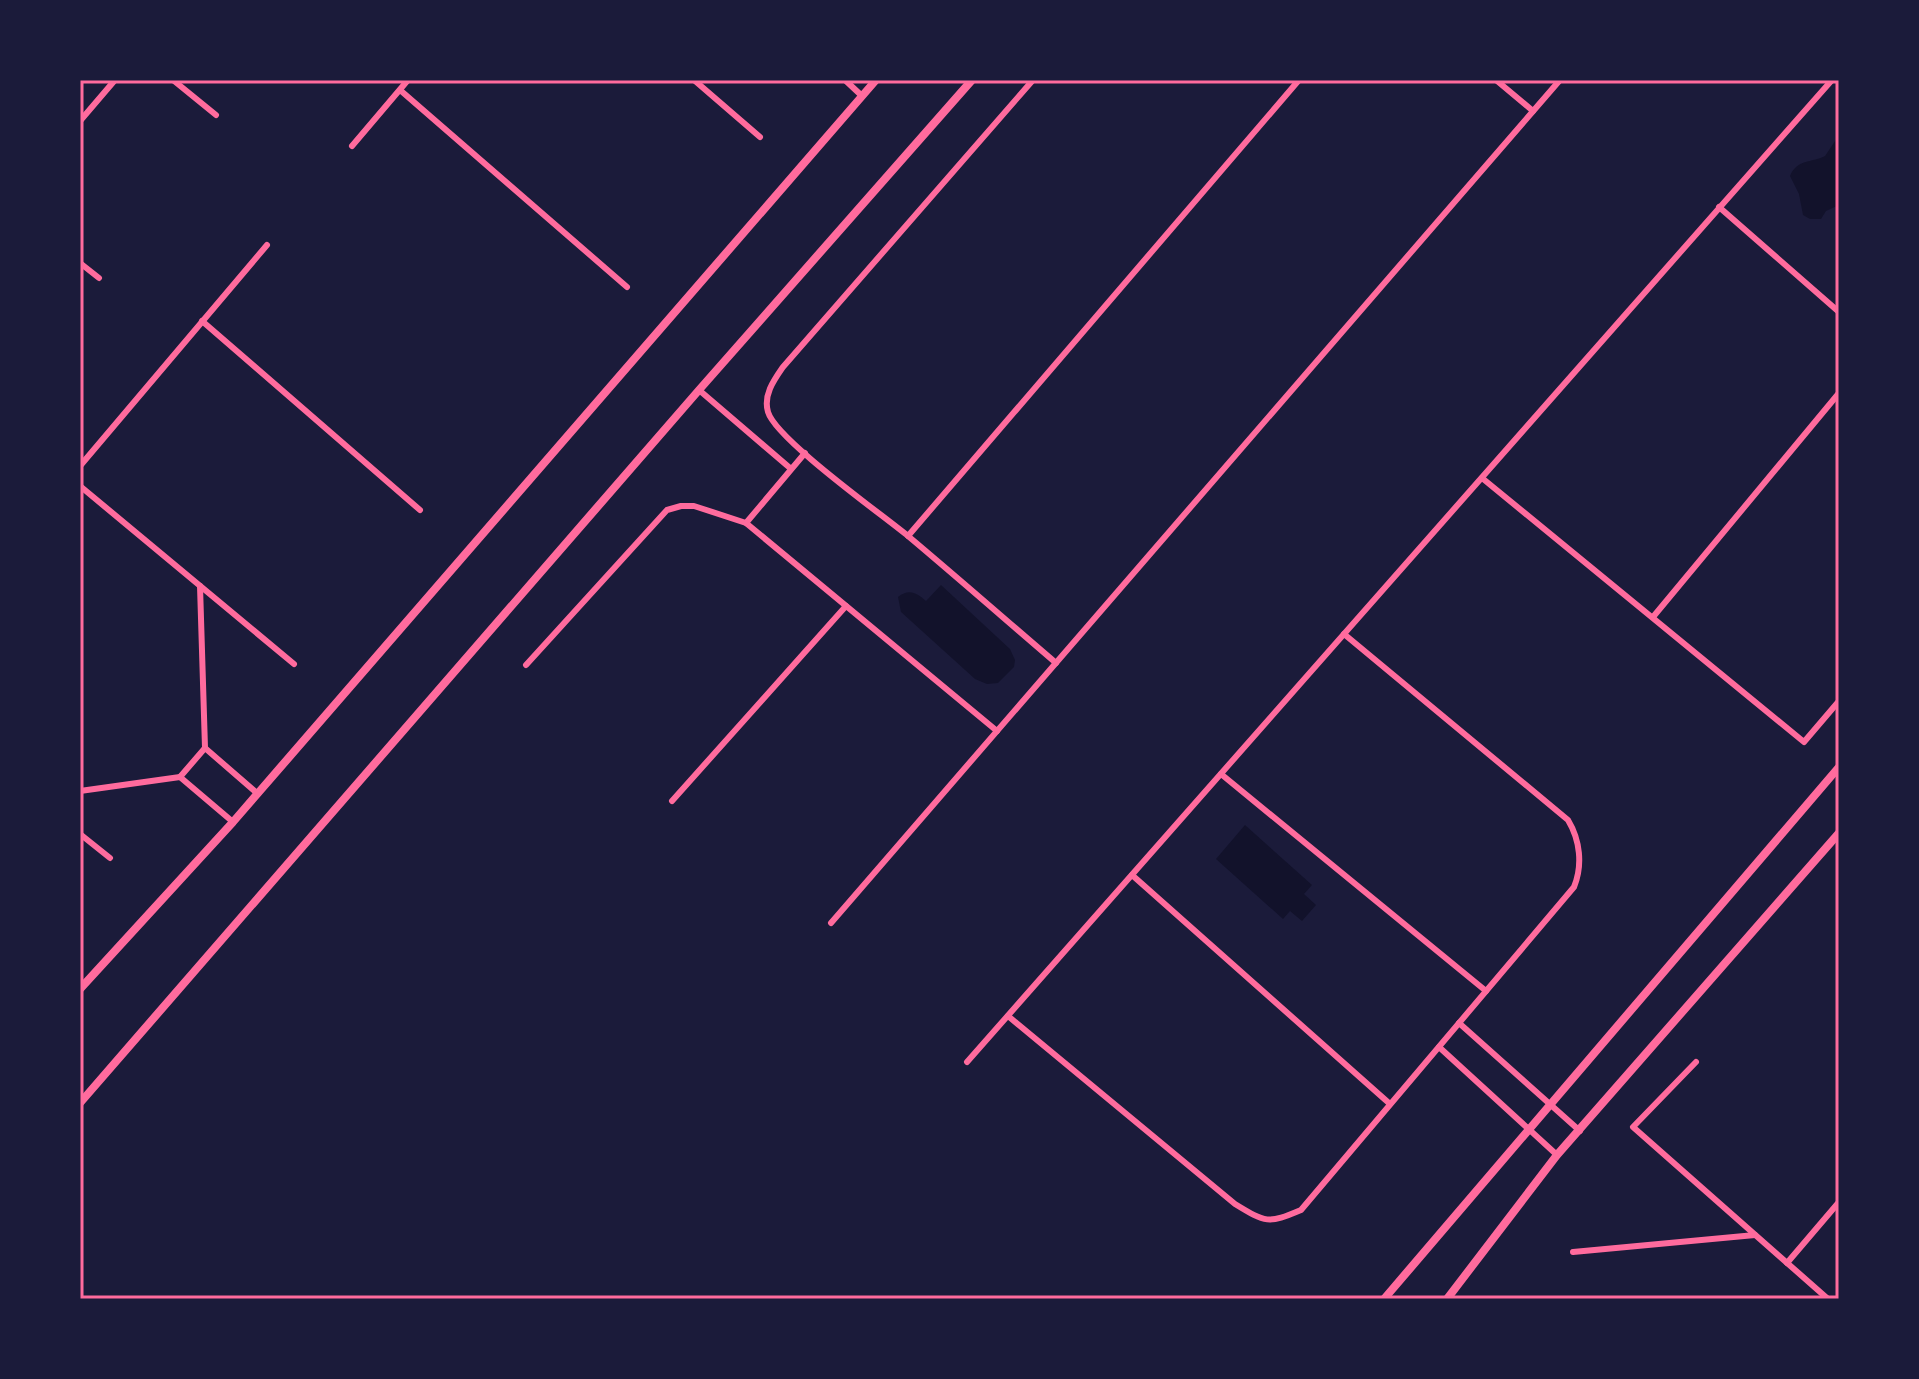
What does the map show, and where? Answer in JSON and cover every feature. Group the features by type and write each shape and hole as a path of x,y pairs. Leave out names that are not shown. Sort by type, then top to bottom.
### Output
{"street":[{"path":"80,989 258,794 876,80"},
{"path":"80,1103 972,80"},
{"path":"1384,1299 1838,769"},
{"path":"1447,1299 1557,1155 1839,833"}],"lane":[{"path":"80,121 115,80"},
{"path":"173,80 216,115"},
{"path":"352,146 408,80"},
{"path":"694,80 760,137"},
{"path":"845,80 862,96"},
{"path":"1033,80 942,181 774,381 767,396 768,412 777,428 1056,663"},
{"path":"908,536 1299,80"},
{"path":"1496,80 1533,111"},
{"path":"831,923 1560,80"},
{"path":"967,1062 1832,80"},
{"path":"400,90 627,287"},
{"path":"1719,207 1839,312"},
{"path":"80,466 267,245"},
{"path":"80,263 99,278"},
{"path":"202,321 420,510"},
{"path":"699,390 790,468"},
{"path":"1653,617 1839,393"},
{"path":"746,523 805,453"},
{"path":"1482,478 1804,742 1839,701"},
{"path":"80,486 294,664"},
{"path":"526,665 667,510 694,506 746,523 997,731"},
{"path":"80,791 180,777 205,748 200,586"},
{"path":"672,801 846,606"},
{"path":"1008,1016 1235,1204 1261,1220 1272,1220 1301,1210 1574,887 1579,874 1577,839 1568,820 1344,634"},
{"path":"205,748 258,794"},
{"path":"1221,774 1486,991"},
{"path":"180,777 233,822"},
{"path":"80,834 110,858"},
{"path":"1132,875 1390,1104"},
{"path":"1459,1023 1580,1131"},
{"path":"1439,1047 1557,1155"},
{"path":"1696,1062 1633,1127 1828,1299"},
{"path":"1787,1263 1839,1202"},
{"path":"1573,1252 1755,1235"}],"shaded area":[{"path":"1839,135 1839,205 1826,211 1821,219 1810,219 1803,215 1799,194 1790,176 1800,164 1825,156"},
{"path":"941,585 1010,649 1015,660 1014,667 998,683 987,684 975,679 901,612 898,597 902,594 913,593 926,601"},
{"path":"1245,825 1312,885 1304,894 1316,905 1302,921 1290,911 1283,919 1216,859"}]}
